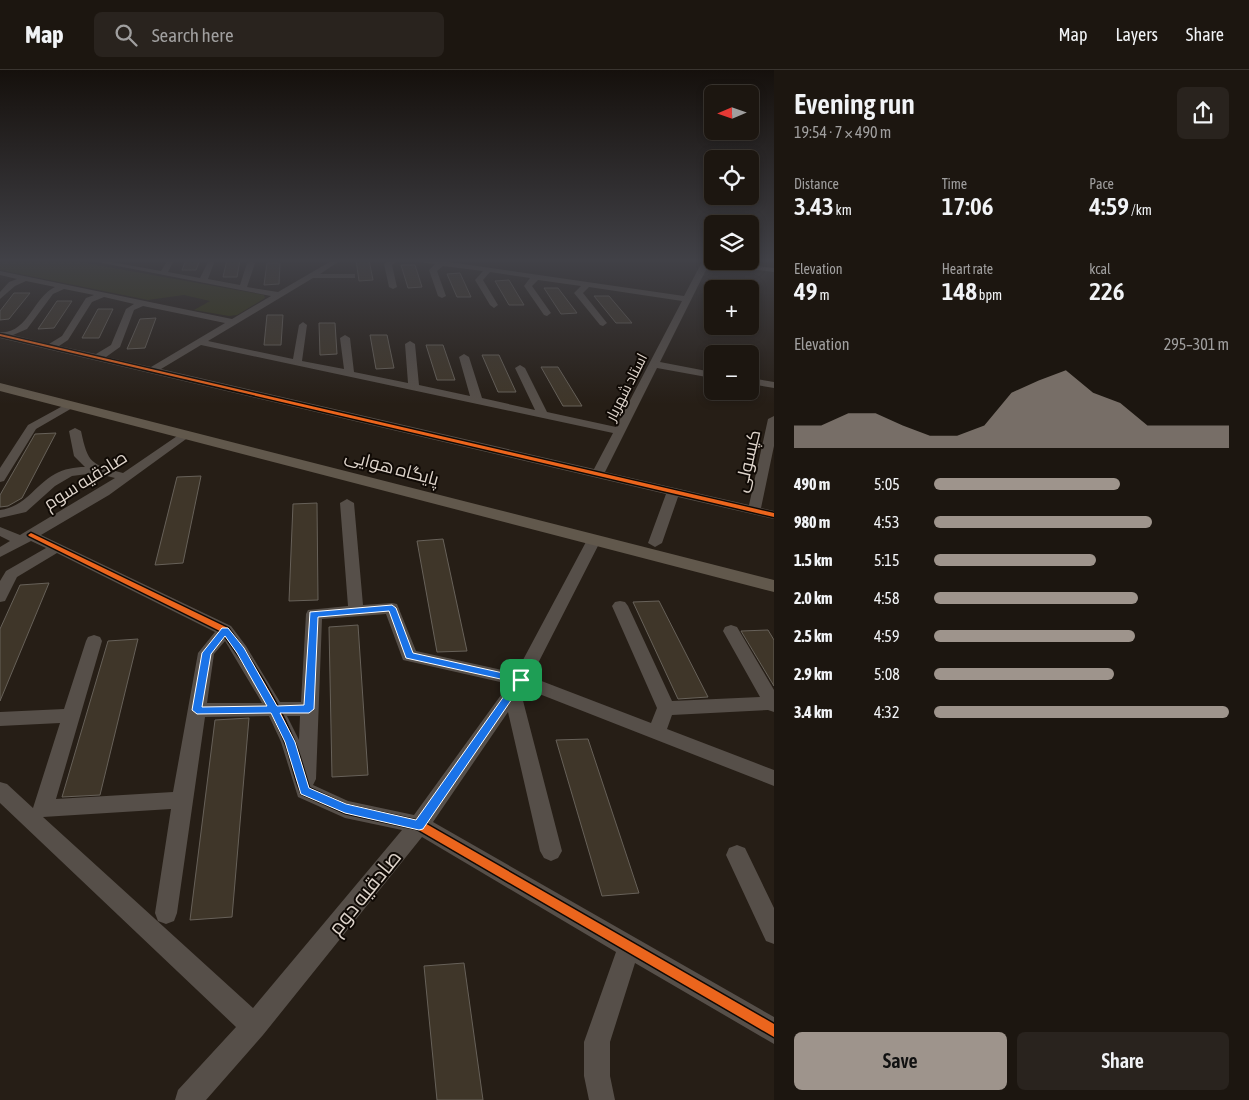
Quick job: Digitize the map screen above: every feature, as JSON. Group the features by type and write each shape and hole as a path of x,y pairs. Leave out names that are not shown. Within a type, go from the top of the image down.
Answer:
{"main road":[{"name":"پایگاه هوایی","path":"0,378 192,431 597,535 774,586"},
{"name":"پایگاه هوایی","path":"0,387 70,405 192,431"},
{"name":"پایگاه هوایی","path":"597,535 654,543 774,573"}],"street":[{"path":"2,336 24,326 38,308"},
{"path":"50,347 65,338 84,308"},
{"path":"97,358 115,347 132,308"},
{"path":"166,308 233,322"},
{"path":"151,370 256,308"},
{"path":"544,308 547,313"},
{"path":"591,308 603,324"},
{"name":"استاد شهریار","path":"598,474 682,308"},
{"path":"166,318 181,317 190,313"},
{"path":"297,362 303,326"},
{"path":"2,336 774,515"},
{"path":"345,338 349,374"},
{"path":"200,342 620,431"},
{"path":"410,344 414,387"},
{"path":"464,357 477,401"},
{"path":"654,364 704,373"},
{"path":"520,368 543,415"},
{"path":"759,382 774,385"},
{"path":"0,478 32,427 70,405"},
{"name":"کپسولی","path":"754,510 774,421"},
{"path":"75,431 80,456 95,470"},
{"name":"صادقیه سوم","path":"0,553 124,478 192,431"},
{"path":"0,514 12,514 29,505 50,484 67,473 95,470 124,478"},
{"path":"654,543 673,492"},
{"path":"347,503 356,611"},
{"path":"0,531 56,548 225,630 240,650 268,696 290,742 305,791 345,808 419,825 774,1031"},
{"name":"صادقیه دوم","path":"188,1100 254,1026 419,825 516,687 597,535"},
{"path":"0,597 11,574 56,548"},
{"path":"620,606 666,708 656,732"},
{"path":"305,791 314,614 392,608 409,656 516,687 656,732 774,778"},
{"path":"166,913 206,653 225,630"},
{"path":"666,708 773,704 731,631"},
{"path":"94,641 43,808 182,800"},
{"path":"516,687 551,852"},
{"path":"197,710 309,709"},
{"path":"0,719 70,716"},
{"path":"1,793 254,1026"},
{"path":"737,855 774,933"},
{"path":"602,1100 597,1076 597,1042 629,947"}],"shaded area":[{"path":"197,308 248,308 237,315 229,316 194,310"}],"building":[{"path":"2,308 18,308 9,319 0,320 0,311"},
{"path":"52,308 67,308 54,328 38,329"},
{"path":"557,308 573,308 577,313 561,314"},
{"path":"604,308 619,308 632,323 616,323"},
{"path":"98,309 113,309 99,338 82,338"},
{"path":"267,315 283,315 281,345 264,345"},
{"path":"156,318 145,348 127,349 140,319"},
{"path":"319,323 335,323 337,354 320,355"},
{"path":"370,335 387,335 394,368 376,369"},
{"path":"426,345 443,345 455,380 437,380"},
{"path":"482,355 499,355 516,392 498,392"},
{"path":"541,367 558,367 582,406 563,406"},
{"path":"56,433 22,498 8,506 0,507 0,495 35,434"},
{"path":"201,476 183,563 155,565 177,477"},
{"path":"317,503 318,600 289,601 293,504"},
{"path":"443,539 467,651 437,652 417,541"},
{"path":"49,583 0,701 0,629 20,585"},
{"path":"659,601 708,697 678,699 633,602"},
{"path":"358,625 368,775 332,777 329,627"},
{"path":"768,630 774,640 774,686 741,631"},
{"path":"138,639 100,795 62,797 108,641"},
{"path":"249,718 232,917 190,920 215,720"},
{"path":"588,739 639,893 602,896 556,740"},
{"path":"464,963 483,1100 437,1100 424,966"}],"cycle path":[{"path":"0,335 774,515"},
{"path":"31,535 225,630 240,650 268,696 290,742 305,791 345,809 419,825 774,1031"}],"route":[{"path":"521,680 409,656 392,608 314,614 309,709 274,709 197,710 206,653 225,630 240,650 268,696 274,709 290,742 305,791 345,808 419,825 521,680"}]}
